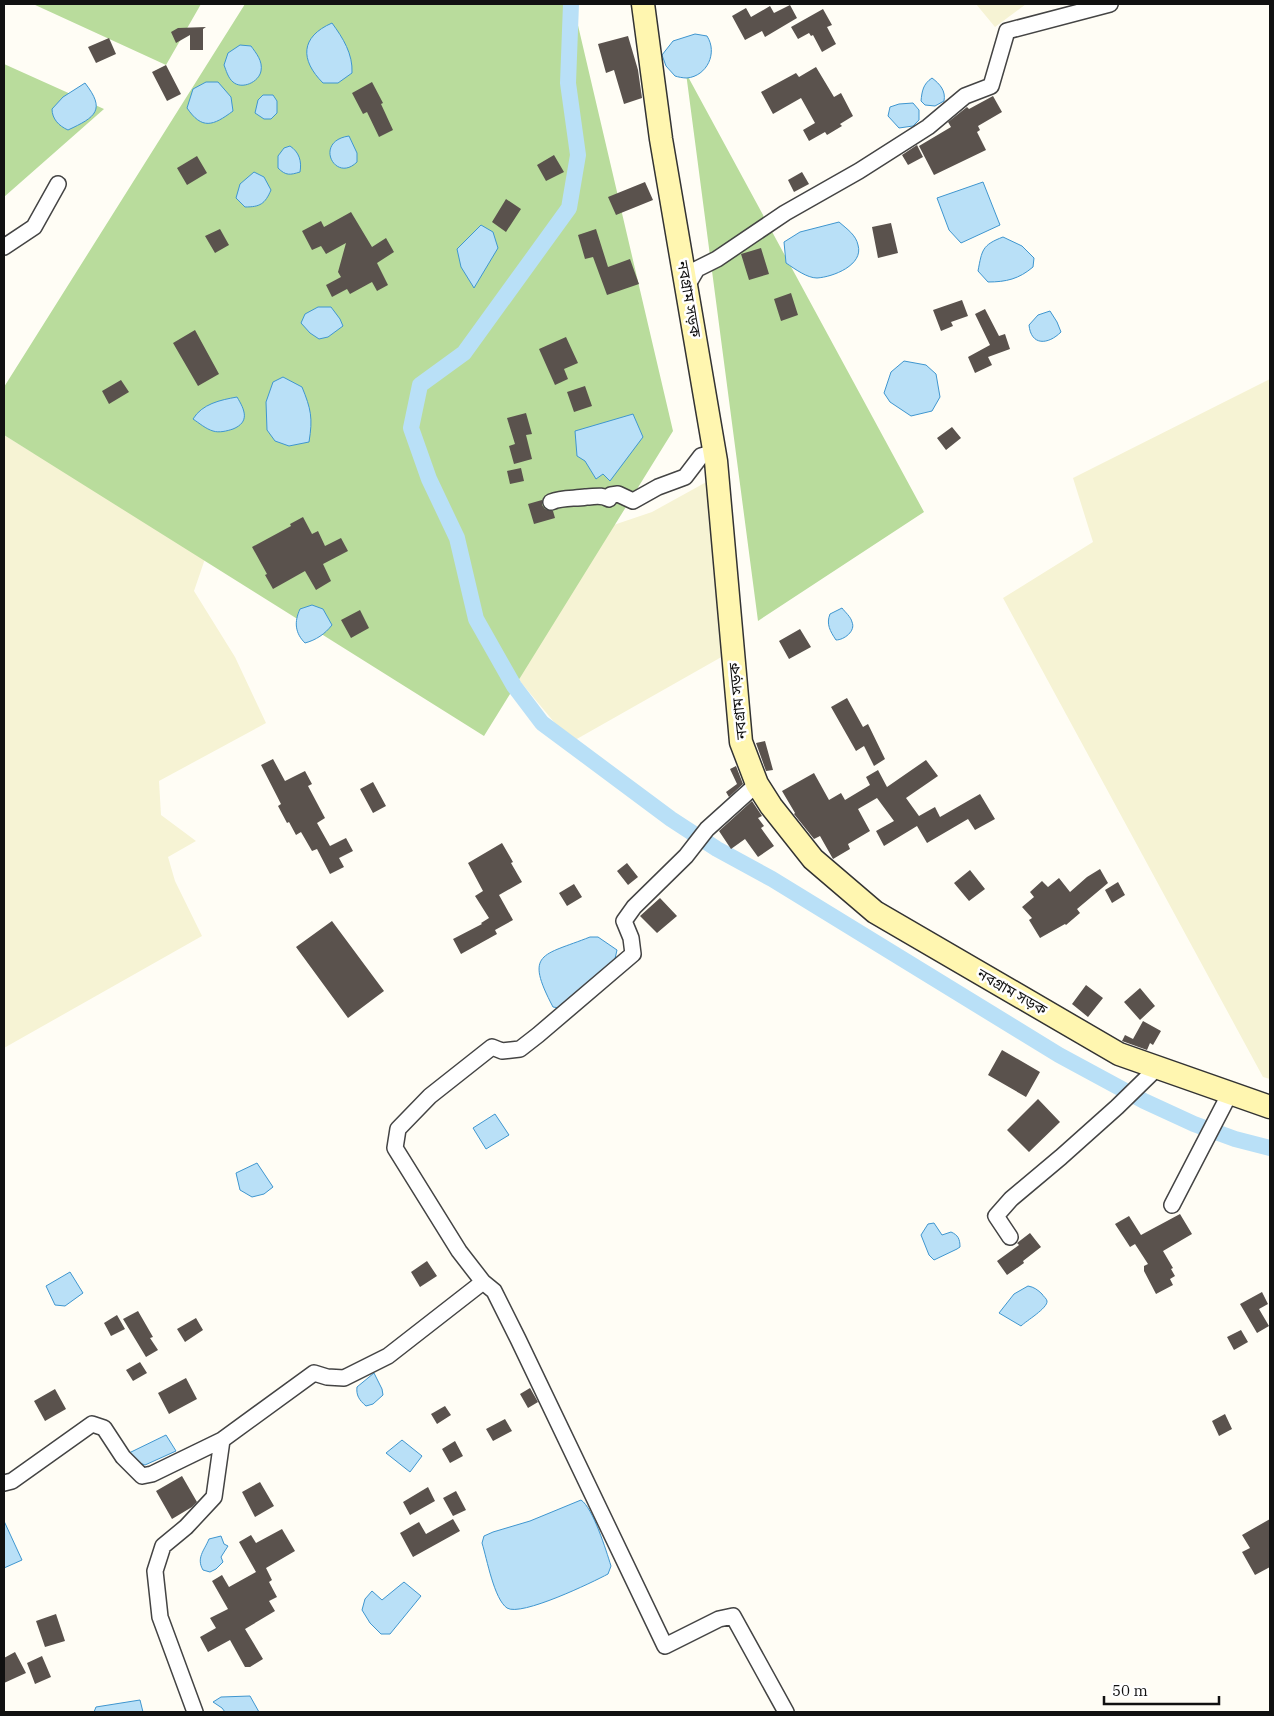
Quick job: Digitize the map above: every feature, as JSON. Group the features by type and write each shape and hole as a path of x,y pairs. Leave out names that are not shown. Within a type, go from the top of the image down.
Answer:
{"main road":[{"name":"নবগ্রাম সড়ক","path":"644,4 662,139 715,452 741,742 757,784 771,806 813,859 875,912 1119,1054 1270,1107"}],"street":[{"path":"687,286 697,269 717,259 785,214 928,127 965,96 991,86 1007,30 1110,4"},
{"path":"4,247 34,228 58,184"},
{"path":"551,502 570,497 604,496 609,499 611,495 618,494 633,501 658,487 685,477 700,456 715,452"},
{"path":"757,784 707,829 686,856 634,907 624,921 631,938 633,954 520,1049 502,1050 492,1047 480,1055 430,1096 398,1130 395,1148 459,1251 483,1282 494,1291 665,1646 719,1619 733,1616 786,1712"},
{"path":"1010,1236 996,1216 1011,1199 1061,1158 1157,1068"},
{"path":"1172,1205 1230,1093"},
{"path":"4,1482 12,1481 92,1424 104,1428 123,1457 142,1476 152,1474 222,1440 314,1373 327,1377 344,1378 388,1356 483,1282"},
{"path":"195,1712 160,1617 155,1571 163,1546 186,1527 214,1498 222,1440"}],"shaded area":[{"path":"976,4 1026,4 995,27"},
{"path":"1270,379 1270,1079 1263,1077 1003,598 1093,542 1073,478"},
{"path":"4,435 33,453 233,477 194,591 235,657 266,723 159,781 161,815 196,841 168,857 175,881 202,936 4,1048"},
{"path":"710,480 725,655 575,740 559,728 519,680 575,538 652,512"}],"green space":[{"path":"33,4 201,4 166,65"},
{"path":"245,4 573,4 673,431 484,736 4,435 4,387"},
{"path":"4,64 104,109 4,197"},
{"path":"686,73 924,512 758,621"}],"water":[{"path":"332,23 346,46 351,59 352,73 338,83 323,83 310,66 307,50 309,42 314,35"},
{"path":"695,34 707,36 711,49 709,63 700,73 694,76 687,78 675,76 666,66 662,55 673,41"},
{"path":"240,45 251,46 259,57 261,64 260,75 250,84 245,85 233,82 228,76 224,65 228,53"},
{"path":"932,78 940,85 944,94 944,101 935,106 925,105 921,101 924,88"},
{"path":"206,82 218,82 231,97 233,111 214,122 203,123 192,115 187,108 193,89"},
{"path":"85,83 95,100 95,112 85,121 68,130 57,122 53,116 52,109 63,97"},
{"path":"263,95 273,95 277,101 277,113 271,119 264,119 255,113 258,100"},
{"path":"913,103 919,110 919,120 913,126 899,128 888,116 890,107"},
{"path":"349,136 357,153 357,162 349,167 341,168 335,165 331,159 330,152 332,145 338,139"},
{"path":"290,146 298,154 301,168 300,172 293,174 283,172 278,168 278,156 284,148"},
{"path":"254,172 264,177 271,190 267,199 261,204 245,207 236,198 240,184"},
{"path":"983,182 1000,225 961,243 949,230 937,198"},
{"path":"839,222 851,232 858,245 859,252 856,258 846,269 824,277 813,278 786,263 784,242 800,232"},
{"path":"481,225 493,232 498,248 474,288 461,267 457,249"},
{"path":"1003,237 1022,246 1034,258 1033,267 1012,279 988,282 978,271 982,253 987,246"},
{"path":"318,307 331,307 343,326 328,337 319,339 301,323 305,314"},
{"path":"1050,311 1061,332 1046,341 1037,340 1030,332 1029,325 1038,315"},
{"path":"904,361 926,365 936,374 940,397 932,411 911,416 890,402 884,393 891,372"},
{"path":"283,377 302,387 310,414 309,442 289,446 275,441 267,430 266,402 273,382"},
{"path":"237,397 244,411 244,419 242,423 233,429 220,432 213,431 193,419 206,406"},
{"path":"633,414 643,437 610,481 603,474 596,479 585,461 577,456 575,431"},
{"path":"312,605 323,609 332,625 320,636 305,643 297,631 297,618 300,609"},
{"path":"842,608 849,616 853,625 851,632 846,637 836,640 828,621 830,614"},
{"path":"590,937 598,937 617,950 614,963 559,1008 553,1007 540,976 539,966 543,958 560,948"},
{"path":"495,1114 509,1135 486,1149 473,1128"},
{"path":"257,1163 273,1187 264,1194 252,1197 240,1190 236,1173"},
{"path":"934,1223 942,1235 951,1232 955,1234 959,1240 960,1247 934,1260 929,1255 921,1235 928,1224"},
{"path":"70,1272 83,1293 65,1306 55,1305 46,1286"},
{"path":"1028,1286 1039,1291 1047,1301 1041,1311 1021,1326 999,1313 1014,1294"},
{"path":"374,1373 383,1395 373,1404 366,1406 358,1397 357,1387"},
{"path":"166,1435 176,1451 145,1465 135,1461 129,1453"},
{"path":"402,1440 422,1456 410,1472 386,1453"},
{"path":"581,1500 590,1511 602,1540 611,1566 608,1574 573,1591 527,1608 507,1608 498,1596 492,1578 482,1543 484,1536 530,1521"},
{"path":"4,1521 22,1560 4,1568"},
{"path":"221,1536 224,1544 228,1546 221,1557 223,1562 210,1572 203,1570 200,1562 209,1539"},
{"path":"404,1582 421,1596 390,1634 381,1634 370,1623 362,1610 365,1599 372,1591 382,1600"},
{"path":"250,1696 259,1712 225,1712 213,1702 221,1697"},
{"path":"140,1700 143,1712 94,1712 96,1707"}],"building":[{"path":"790,5 797,18 765,37 762,31 745,40 732,16 746,8 751,17 770,6 774,13"},
{"path":"823,9 832,25 827,27 836,44 822,52 813,35 811,36 809,33 798,39 791,27"},
{"path":"206,27 203,29 203,50 190,50 190,35 176,43 171,32 178,28"},
{"path":"628,36 638,70 642,98 624,104 614,70 606,73 598,44"},
{"path":"109,38 116,54 96,63 88,47"},
{"path":"166,65 181,94 167,101 152,72"},
{"path":"816,67 834,97 841,93 853,116 840,124 842,126 827,135 825,132 809,141 803,130 815,123 801,98 773,114 761,92 796,73 799,77"},
{"path":"372,82 383,103 381,104 393,130 379,137 367,112 363,114 352,93"},
{"path":"993,96 1002,112 978,126 980,130 977,132 986,150 934,175 919,146 951,127 948,122 967,107 969,109"},
{"path":"917,145 923,157 908,165 902,155"},
{"path":"554,155 564,172 546,181 537,165"},
{"path":"197,156 207,173 187,185 177,168"},
{"path":"802,172 809,184 794,192 788,180"},
{"path":"645,182 653,200 616,215 608,197"},
{"path":"506,199 521,209 506,232 492,222"},
{"path":"351,212 372,247 386,238 394,252 377,263 388,285 377,291 372,282 350,294 347,289 332,297 326,285 341,277 338,272 346,243 326,254 321,246 312,250 302,231 321,221 324,227"},
{"path":"891,223 898,253 878,258 872,227"},
{"path":"220,229 229,245 215,253 205,236"},
{"path":"596,229 608,267 630,259 639,284 607,295 593,257 585,259 578,235"},
{"path":"761,248 769,274 749,280 741,254"},
{"path":"791,293 798,315 781,321 774,299"},
{"path":"962,300 968,316 951,322 953,326 941,331 933,310"},
{"path":"985,309 999,336 1005,334 1010,349 988,357 992,365 975,373 968,357 990,345 975,314"},
{"path":"195,330 219,374 198,386 173,343"},
{"path":"566,337 578,363 564,369 568,379 555,385 539,349"},
{"path":"121,380 129,392 109,404 102,391"},
{"path":"585,386 592,406 574,412 567,392"},
{"path":"526,413 532,434 526,435 532,459 514,464 509,446 515,444 507,418"},
{"path":"952,427 961,438 946,450 937,438"},
{"path":"521,468 524,481 510,484 507,471"},
{"path":"542,500 542,505 545,509 553,511 555,518 534,524 528,504"},
{"path":"303,517 312,534 318,531 325,546 341,538 348,551 323,564 331,581 316,590 305,571 273,589 252,547 291,526 290,524"},
{"path":"360,610 369,628 351,638 341,620"},
{"path":"800,629 811,647 789,659 779,641"},
{"path":"847,698 863,727 868,724 885,759 874,766 864,746 856,751 831,707"},
{"path":"765,741 773,770 766,771 756,743"},
{"path":"273,759 285,781 305,771 312,784 308,786 325,818 317,823 330,846 346,838 353,851 339,858 344,867 330,874 317,849 312,851 301,832 296,835 289,822 287,823 278,806 281,804 261,765"},
{"path":"926,760 938,776 906,798 919,816 935,807 940,817 980,794 995,819 975,830 968,819 927,843 917,826 884,846 876,831 894,821 877,798 858,809 870,831 848,844 850,849 833,859 820,836 814,839 794,814 782,791 814,773 829,800 841,793 845,800 870,785 866,777 878,770 887,787"},
{"path":"736,766 743,784 729,797 726,792 737,784 730,769"},
{"path":"373,782 386,806 373,813 360,789"},
{"path":"752,801 762,816 758,818 764,826 761,828 774,846 758,857 745,839 731,849 719,831"},
{"path":"502,843 522,882 499,895 513,920 495,930 497,934 461,954 453,939 482,924 489,918 475,896 483,891 468,863"},
{"path":"627,863 638,877 628,885 617,871"},
{"path":"1100,869 1108,883 1077,909 1080,913 1066,925 1040,938 1029,920 1032,918 1022,907 1034,897 1030,892 1042,881 1048,887 1059,878 1070,892 1087,877"},
{"path":"970,870 985,889 969,901 954,883"},
{"path":"1118,882 1125,895 1112,903 1105,890"},
{"path":"574,884 582,897 567,906 559,893"},
{"path":"660,898 677,916 657,933 640,916"},
{"path":"332,921 384,991 348,1018 296,947"},
{"path":"1086,985 1103,998 1088,1017 1072,1004"},
{"path":"1140,988 1155,1006 1140,1020 1124,1002"},
{"path":"1143,1021 1161,1031 1153,1045 1150,1043 1147,1050 1122,1041 1125,1035 1133,1039"},
{"path":"1002,1050 1040,1072 1026,1097 988,1075"},
{"path":"1038,1099 1060,1122 1029,1152 1007,1130"},
{"path":"1180,1214 1192,1234 1163,1251 1173,1268 1171,1269 1175,1276 1170,1279 1173,1285 1156,1294 1144,1271 1144,1266 1148,1264 1135,1244 1130,1247 1115,1224 1129,1216 1141,1235"},
{"path":"1030,1233 1041,1247 1023,1261 1024,1263 1007,1275 997,1261 1019,1245 1017,1243"},
{"path":"427,1261 437,1276 420,1287 411,1272"},
{"path":"1262,1292 1268,1304 1259,1309 1269,1326 1257,1333 1240,1304"},
{"path":"138,1311 153,1337 150,1338 158,1350 146,1357 123,1319"},
{"path":"117,1315 125,1329 111,1336 104,1323"},
{"path":"196,1318 203,1330 185,1342 177,1329"},
{"path":"1241,1330 1248,1342 1234,1350 1227,1337"},
{"path":"140,1362 147,1373 133,1381 126,1370"},
{"path":"186,1378 197,1399 169,1414 158,1393"},
{"path":"530,1388 538,1402 528,1408 520,1394"},
{"path":"55,1389 66,1409 45,1421 34,1401"},
{"path":"445,1406 451,1415 437,1424 431,1414"},
{"path":"1225,1414 1232,1429 1219,1436 1212,1421"},
{"path":"505,1419 512,1431 493,1441 486,1429"},
{"path":"455,1441 463,1456 450,1463 442,1449"},
{"path":"182,1476 197,1502 172,1519 156,1491"},
{"path":"260,1482 274,1506 255,1517 242,1492"},
{"path":"428,1487 435,1501 410,1515 403,1502"},
{"path":"456,1491 466,1510 453,1516 443,1498"},
{"path":"453,1519 460,1531 413,1557 400,1533 419,1522 426,1534"},
{"path":"1270,1519 1270,1567 1255,1575 1242,1552 1250,1548 1242,1535"},
{"path":"282,1529 295,1551 266,1568 272,1580 269,1582 277,1597 269,1601 275,1611 245,1629 263,1659 250,1667 245,1667 230,1640 208,1652 200,1637 216,1628 210,1618 228,1609 212,1581 222,1575 229,1587 256,1572 239,1542 251,1535 256,1543"},
{"path":"56,1614 65,1641 45,1647 36,1621"},
{"path":"15,1652 26,1673 4,1683 4,1658"},
{"path":"42,1656 51,1677 35,1684 27,1663"}],"waterway":[{"path":"571,4 568,83 578,155 569,208 464,353 420,385 411,428 429,479 457,538 476,619 514,686 542,723 671,819 717,849 772,879 1059,1055 1144,1101 1194,1124 1235,1139 1270,1148"}]}
